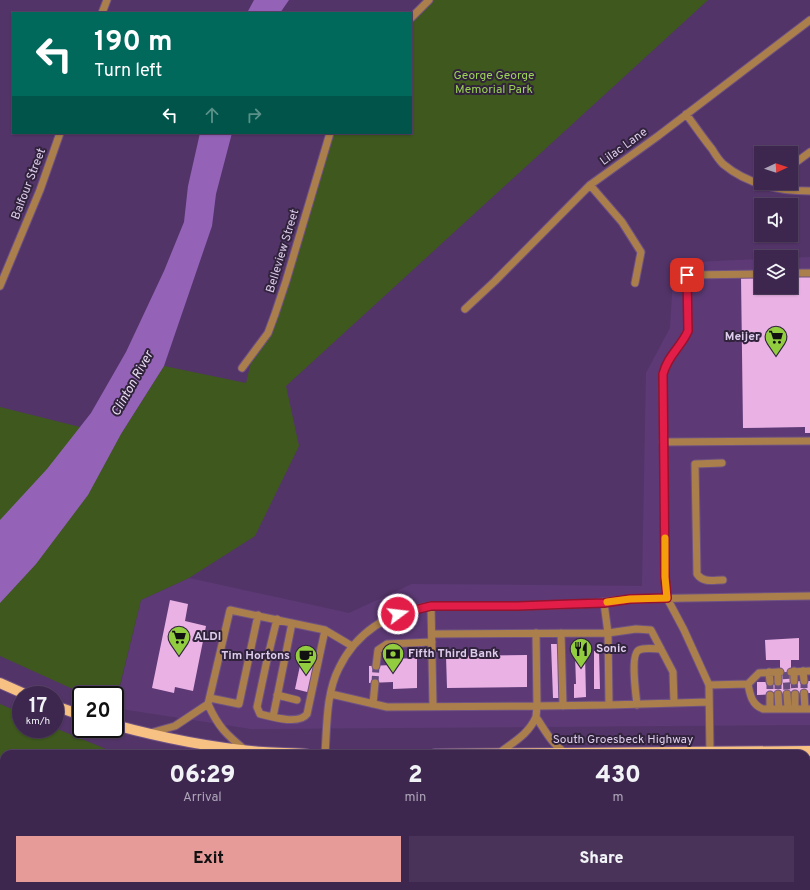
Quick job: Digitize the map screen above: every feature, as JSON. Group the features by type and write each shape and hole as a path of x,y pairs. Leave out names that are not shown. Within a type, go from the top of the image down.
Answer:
{"main road":[{"path":"0,683 12,688"},
{"path":"124,726 149,733 221,747 246,750"}],"street":[{"path":"102,12 107,0"},
{"path":"412,17 430,0"},
{"name":"Lilac Lane","path":"465,309 496,281 590,185 809,21"},
{"path":"686,114 722,163 740,176 754,182"},
{"name":"Balfour Street","path":"0,285 40,190 60,134"},
{"name":"Belleview Street","path":"242,368 268,333 286,280 330,134"},
{"path":"798,161 810,152"},
{"path":"590,185 622,222 641,252 635,283"},
{"path":"788,190 810,191"},
{"path":"798,274 810,273"},
{"path":"710,750 709,684 684,630 667,598 665,577 663,374 665,365 685,338 688,331 687,275 754,274"},
{"path":"663,442 810,441"},
{"path":"722,463 695,464 697,574 704,580 723,580"},
{"path":"325,750 331,694 338,668 352,646 361,636 389,617 406,611 431,606 518,606 604,603 630,599 810,596"},
{"path":"604,603 608,633 609,706"},
{"path":"431,606 433,706"},
{"path":"246,750 229,736 214,719 209,701 230,610 325,630 352,646"},
{"path":"149,733 175,726 209,701 239,704 258,615"},
{"path":"277,619 257,707 260,714 273,717 299,719 305,718 308,714 325,630"},
{"path":"273,717 292,623"},
{"path":"432,634 608,633 636,629 651,630 673,672 674,703"},
{"path":"504,750 525,735 536,717 536,633"},
{"path":"561,633 563,706"},
{"path":"376,666 378,650 386,644 432,642"},
{"path":"637,704 634,660 637,652 641,649 661,648"},
{"path":"794,681 793,672 807,671 804,681"},
{"path":"709,684 748,684 759,673 770,672 779,672 778,682"},
{"path":"770,672 770,682"},
{"path":"373,704 375,683"},
{"path":"748,684 751,698 755,705 763,710 808,709 804,693"},
{"path":"331,694 387,707 609,706 710,702"},
{"path":"778,694 779,709"},
{"path":"791,694 792,709"},
{"path":"770,695 770,709"},
{"path":"277,696 297,700"},
{"path":"536,717 554,744 560,750"}],"shaded area":[{"path":"810,257 810,725 251,729 124,709 124,686 120,686 141,600 189,578 349,613 412,584 642,586 646,373 670,328 674,263 754,259 754,294 798,294 798,258"}],"green space":[{"name":"George George Memorial Park","path":"429,0 708,0 286,386 299,446 255,536 189,578 141,600 120,686 72,686 72,689 0,656 0,407 80,427 121,434 164,366 246,383 253,354 268,333 330,134 412,134 412,17"},
{"path":"0,704 12,709 12,738 64,738 64,732 72,735 72,738 79,738 108,750 0,750"}],"water":[{"path":"254,0 289,0 281,12 248,12"},
{"name":"Clinton River","path":"200,134 232,134 216,194 212,226 164,366 121,434 88,495 36,564 0,603 0,520 47,469 91,413 126,352 164,271 184,222 188,186"}],"building":[{"name":"Meijer","path":"810,276 810,433 805,433 805,427 743,428 741,277 754,277 754,294 798,294 798,277"},
{"name":"ALDI","path":"170,600 188,604 185,621 206,626 193,691 175,687 174,693 152,688"},
{"path":"799,638 799,660 791,660 791,681 810,681 810,693 757,695 757,682 778,682 780,672 780,660 766,660 765,640"},
{"path":"551,644 558,644 559,698 553,698"},
{"path":"594,651 599,651 600,689 594,689"},
{"name":"Tim Hortons","path":"312,652 319,654 311,693 295,689 301,661 310,663"},
{"name":"Sonic","path":"575,654 585,654 586,697 574,698 574,684 576,684"},
{"path":"527,655 527,687 447,688 446,656"},
{"name":"Fifth Third Bank","path":"417,658 417,688 393,689 393,682 369,683 369,666 392,665 392,659"}],"tunnel":[{"path":"375,683 376,666"},
{"path":"786,672 787,694"},
{"path":"794,681 795,694"},
{"path":"804,681 804,693"},
{"path":"770,682 770,695"},
{"path":"778,682 778,694"}],"slow traffic":[{"path":"607,602 630,599 667,598 665,577 665,538"}],"place":[{"name":"Meijer","path":"776,356"},
{"name":"ALDI","path":"179,656"},
{"name":"Sonic","path":"581,668"},
{"name":"Fifth Third Bank","path":"393,674"},
{"name":"Tim Hortons","path":"306,676"}],"route":[{"path":"398,614 431,606 518,606 604,603 630,599 667,598 665,577 663,374 665,365 685,338 688,331 687,275"}]}
